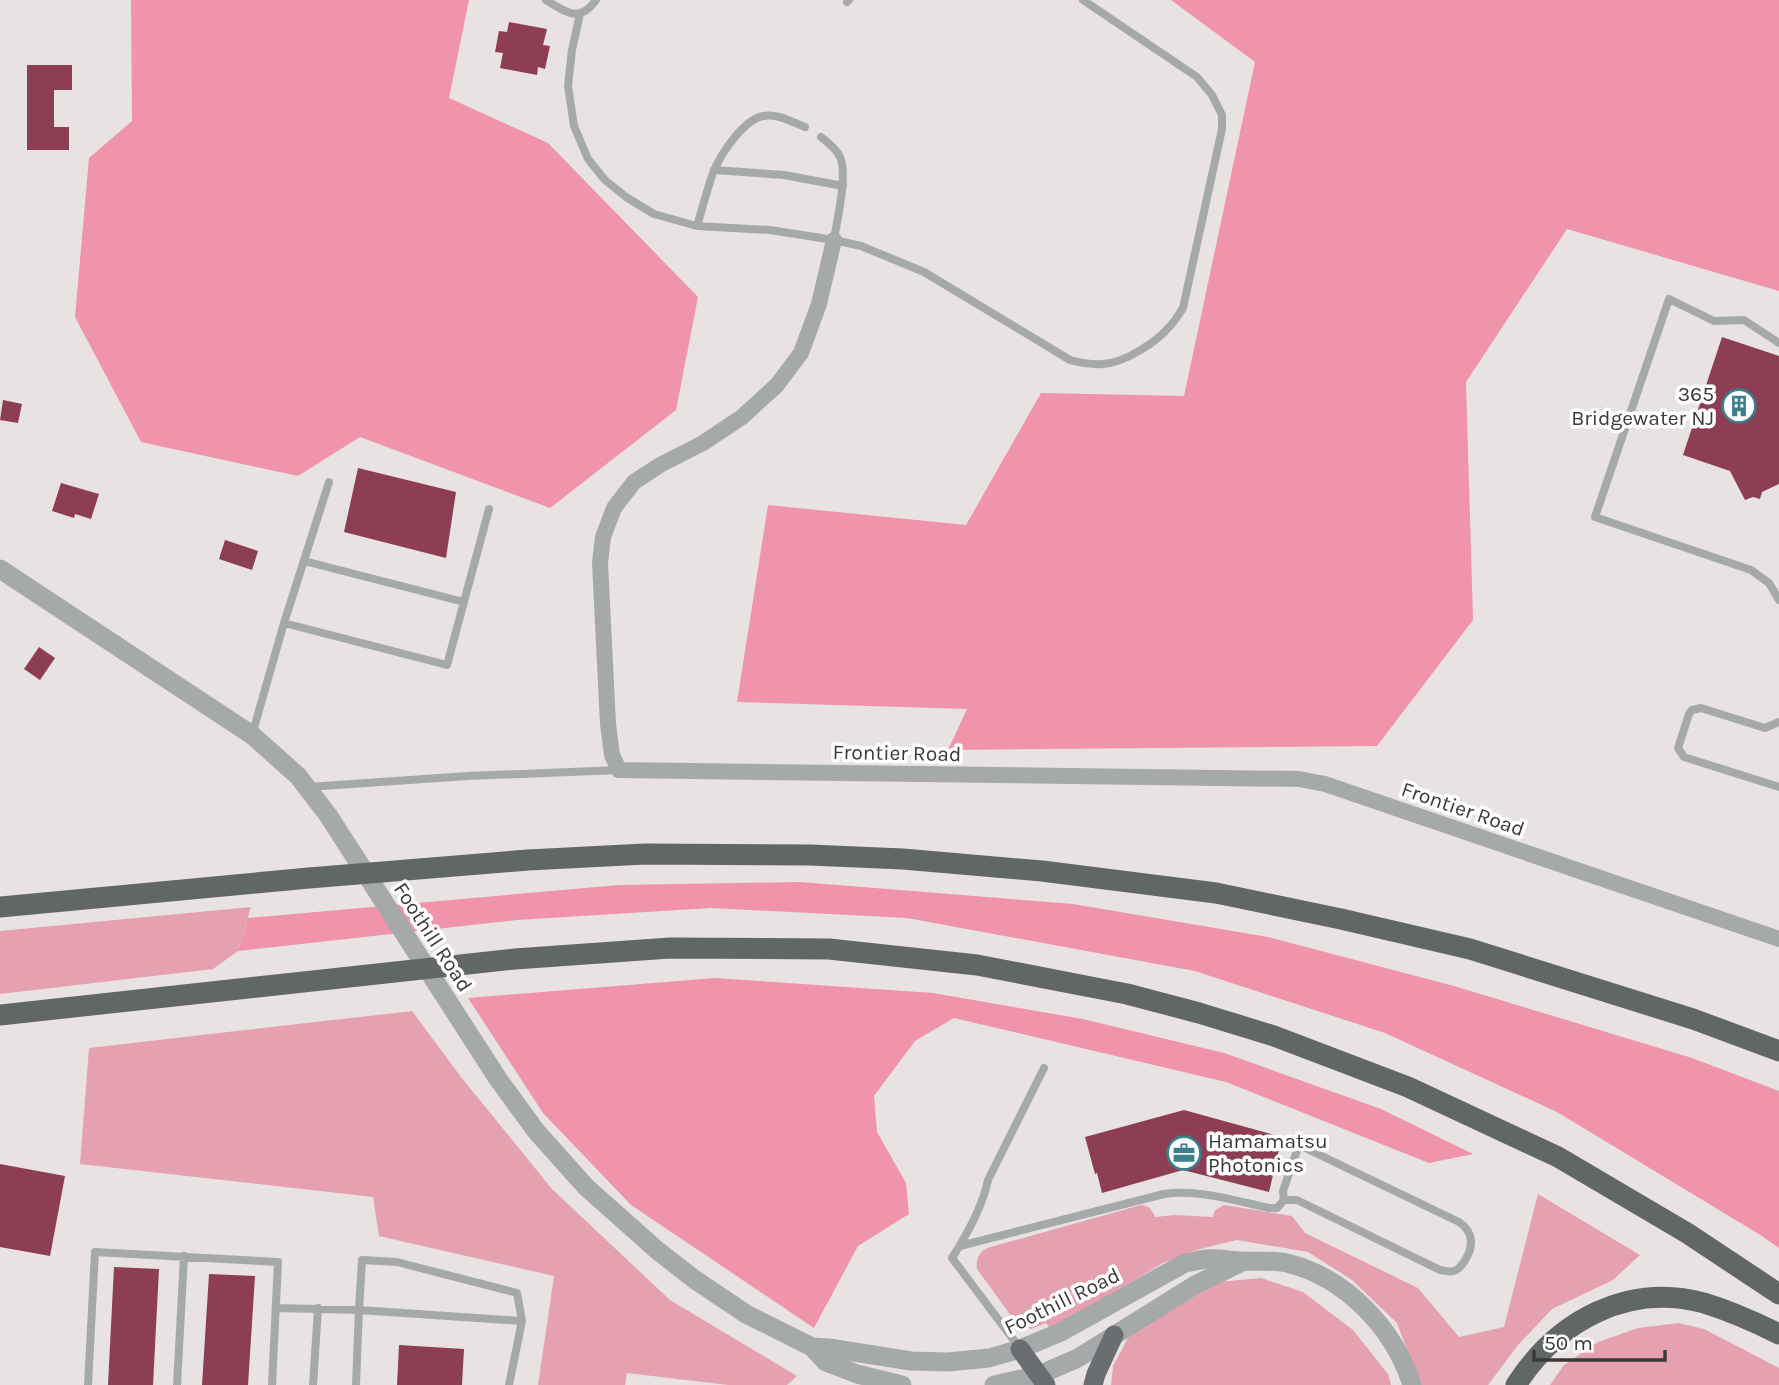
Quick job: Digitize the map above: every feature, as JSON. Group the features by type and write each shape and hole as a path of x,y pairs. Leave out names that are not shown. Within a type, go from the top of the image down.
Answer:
{"highway":[{"path":"0,907 323,876 541,859 645,854 810,855 903,859 1042,871 1216,893 1354,922 1469,948 1693,1019 1779,1051"},
{"path":"0,1015 514,959 670,948 830,950 977,965 1127,993 1199,1013 1274,1036 1408,1087 1558,1157 1686,1233 1779,1294"},
{"path":"1516,1385 1548,1345 1579,1321 1617,1303 1661,1298 1704,1303 1779,1334"},
{"path":"1093,1385 1114,1335"},
{"path":"1020,1349 1043,1380"}],"street":[{"path":"619,770 612,755 608,724 600,563 603,537 614,508 634,482 742,418 777,386 801,353 819,304 834,240"},
{"name":"Foothill Road","path":"0,569 252,735 308,787 498,1079 536,1131 586,1187 622,1221 694,1279 746,1314 812,1347 826,1362 857,1374 902,1385"},
{"name":"Frontier Road","path":"619,770 1298,779 1325,784 1779,939"},
{"name":"Foothill Road","path":"812,1347 911,1361 948,1362 989,1357 1020,1349 1060,1332 1185,1263 1206,1259 1284,1263 1310,1270 1361,1303 1381,1326 1398,1353 1412,1385"},
{"name":"Foothill Road","path":"994,1385 1043,1380 1195,1285 1242,1261"}],"lane":[{"path":"546,0 568,14 580,14 591,8 596,0"},
{"path":"580,14 568,86 574,126 587,159 604,180 626,197 654,214 697,226 770,230 861,246 924,272 1070,360 1105,364 1125,359 1144,348 1170,328 1182,308 1222,129 1222,115 1212,95 1197,77 1083,0"},
{"path":"697,226 714,170 731,142 747,124 762,116 781,117 805,127"},
{"path":"821,137 842,159 843,186 834,240"},
{"path":"714,170 784,175 843,186"},
{"path":"1779,343 1744,320 1714,321 1669,299 1595,517 1751,570 1769,583 1779,600"},
{"path":"252,735 284,623 330,482"},
{"path":"284,623 447,665 489,509"},
{"path":"304,561 464,602"},
{"path":"1779,722 1765,728 1696,708 1689,714 1678,748 1684,757 1779,787"},
{"path":"308,787 468,776 619,770"},
{"path":"1020,1349 952,1258 1044,1068"},
{"path":"960,1246 1164,1194 1198,1193 1277,1208 1284,1200 1283,1191 1299,1145 1459,1222 1469,1231 1471,1248 1462,1265 1456,1270 1440,1270 1297,1200 1284,1200"},
{"path":"88,1385 95,1252 278,1262 272,1385"},
{"path":"177,1385 184,1256"},
{"path":"356,1385 362,1260 397,1262 517,1293 522,1321 509,1385"},
{"path":"276,1308 359,1310 522,1321"},
{"path":"313,1385 318,1308"}],"shaded area":[{"path":"131,0 469,0 449,98 548,143 698,297 676,410 550,508 360,437 298,476 141,442 75,317 89,158 132,121"},
{"path":"1171,0 1779,0 1779,291 1567,229 1466,382 1473,620 1377,746 948,750 967,709 737,702 768,505 966,525 1041,393 1184,396 1255,62"},
{"path":"800,882 1073,904 1268,937 1454,986 1692,1058 1779,1091 1779,1248 1557,1112 1385,1033 1195,971 907,918 711,908 517,920 238,951 248,918 619,885"},
{"path":"251,907 238,951 213,969 0,994 0,931"},
{"path":"715,978 933,993 1083,1019 1224,1053 1381,1109 1473,1154 1429,1163 1226,1082 954,1018 915,1041 874,1096 877,1132 906,1183 909,1214 858,1246 814,1328 631,1205 543,1113 468,998"},
{"path":"412,1011 461,1077 552,1189 670,1300 797,1376 787,1385 728,1385 627,1373 625,1385 538,1385 554,1276 379,1236 373,1197 80,1164 89,1048"},
{"path":"1538,1194 1640,1255 1613,1280 1552,1309 1518,1345 1488,1385 1420,1385 1397,1323 1352,1280 1308,1252 1237,1240 1200,1249 1163,1263 1050,1328 1046,1323 1031,1329 1026,1327 1022,1331 977,1269 978,1257 987,1248 1141,1205 1147,1206 1155,1217 1213,1217 1215,1210 1224,1205 1292,1216 1305,1233 1418,1288 1459,1337 1504,1327"},
{"path":"1261,1278 1303,1292 1353,1330 1388,1374 1391,1385 1111,1385 1113,1366 1129,1336 1218,1282"},
{"path":"1678,1323 1704,1329 1779,1368 1779,1385 1550,1385 1564,1365 1598,1342 1638,1328"}],"building":[{"path":"509,22 547,29 543,45 550,46 545,69 538,67 537,75 500,68 503,53 495,52 499,31 507,32"},
{"path":"27,65 72,65 72,90 54,90 54,127 69,127 69,150 27,150"},
{"name":"365 Bridgewater NJ","path":"1722,337 1779,356 1779,484 1762,492 1760,499 1753,497 1745,500 1730,471 1683,455"},
{"path":"3,400 22,404 18,423 0,420"},
{"path":"358,468 456,492 446,558 344,532"},
{"path":"61,483 99,494 91,519 75,514 74,518 52,511"},
{"path":"225,540 258,551 252,570 219,559"},
{"path":"39,647 55,658 40,680 24,669"},
{"name":"Hamamatsu Photonics","path":"1184,1110 1282,1137 1269,1192 1183,1170 1102,1193 1085,1137"},
{"path":"0,1164 65,1176 50,1256 0,1247"},
{"path":"114,1267 159,1269 153,1385 108,1385"},
{"path":"209,1274 255,1276 248,1385 202,1385"},
{"path":"399,1345 464,1349 462,1385 397,1385"}],"place":[{"name":"365 Bridgewater NJ","path":"1739,406"},
{"name":"Hamamatsu Photonics","path":"1184,1153"}]}
